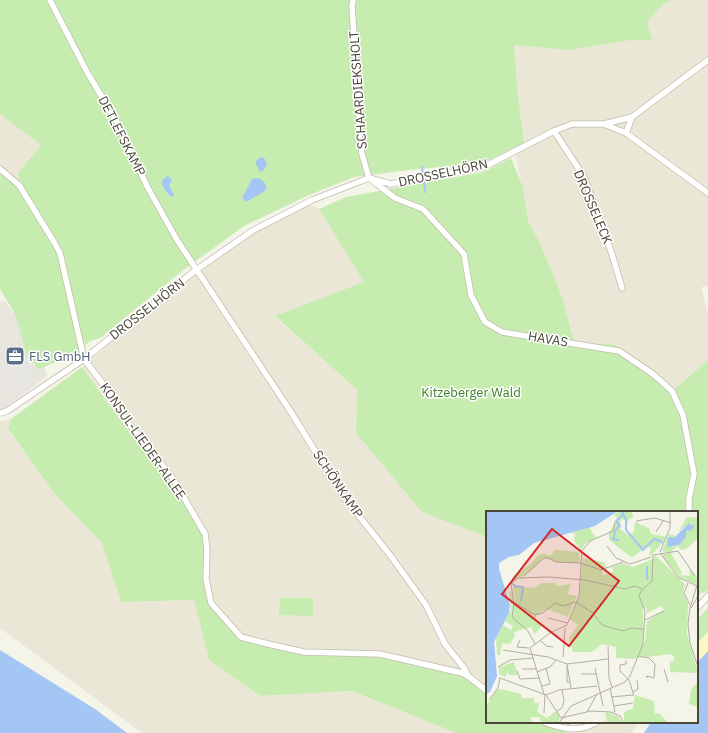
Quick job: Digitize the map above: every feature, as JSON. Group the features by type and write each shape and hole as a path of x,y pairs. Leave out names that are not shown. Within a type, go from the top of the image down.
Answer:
{"street":[{"name":"DETLEFSKAMP","path":"50,0 87,72 117,122 177,240 196,270"},
{"name":"SCHAARDIEKSHOLT","path":"353,0 352,6 359,108 359,136 362,154 369,178"},
{"path":"604,124 632,116 708,60"},
{"path":"626,133 632,116"},
{"name":"DROSSELHÖRN","path":"0,413 7,411 84,359 196,270 252,231 312,200 369,178 391,184 484,167 554,131 572,124 604,124 626,133 708,193"},
{"name":"DROSSELECK","path":"554,131 584,177 612,254 622,288"},
{"name":"KONSUL-LIEDER-ALLEE","path":"0,169 19,185 60,254 84,359 106,388 129,424 172,477 205,534 207,549 206,579 211,602 241,637 304,652 380,654 462,673 468,676"},
{"name":"HAVAS","path":"369,178 395,198 423,209 464,254 471,295 485,322 502,332 619,351 652,374 672,391 682,415 694,474 689,499 689,511"},
{"name":"SCHÖNKAMP","path":"196,270 289,409 342,496 390,555 426,605 445,644 464,668 468,676 486,690"},
{"path":"698,607 708,596"},
{"path":"546,723 556,727 570,729 585,727 595,723"}],"shaded area":[{"path":"672,0 708,0 708,287 701,287 708,314 708,360 674,391 575,344 561,294 540,243 528,221 515,151 524,143 514,45 569,50 632,40 652,40 647,22 663,4"},
{"path":"0,114 41,144 17,174 24,187 0,174"},
{"path":"307,203 319,209 365,282 275,317 357,390 356,433 422,511 486,537 486,693 379,657 304,655 240,638 210,603 170,479 126,428 82,367 196,270 252,231"},
{"name":"FLS GmbH","path":"5,301 16,317 26,353 33,359 37,370 44,367 47,376 19,398 0,410 0,302"},
{"path":"17,357 28,357 32,360 36,382 23,388 8,389 7,385 9,385 6,362 17,362"},
{"path":"11,419 8,430 54,493 102,543 121,602 194,600 209,660 260,696 352,691 456,733 142,733 0,628 0,421"},
{"path":"543,723 570,723 566,731 576,730 595,723 637,723 631,733 565,733 565,731"}],"green space":[{"path":"0,0 672,0 663,4 647,22 652,40 632,40 569,50 514,45 524,143 482,163 354,177 307,196 244,226 182,271 100,338 90,341 78,352 37,370 33,359 26,353 16,317 0,289 0,174 23,187 17,174 41,145 0,114"},
{"name":"Kitzeberger Wald","path":"511,158 523,187 528,221 540,243 561,294 575,344 613,344 658,373 674,390 708,360 708,591 698,595 698,511 486,511 486,537 422,512 356,433 357,390 275,316 364,282 319,209 346,197 483,172"},
{"path":"82,367 126,428 170,479 203,535 210,603 240,638 304,655 379,657 467,678 486,692 486,723 543,723 565,731 565,733 456,733 352,691 260,696 209,660 194,600 121,602 102,543 54,493 8,429 11,419"},
{"path":"280,598 313,598 313,616 279,615"},
{"path":"708,608 708,632 698,642 698,619"}],"sand":[{"path":"708,632 708,651 698,662 698,642"}],"water":[{"path":"261,157 264,158 267,163 264,170 260,172 256,161"},
{"path":"168,176 172,180 169,186 174,195 172,197 162,184 163,179"},
{"path":"256,178 263,181 267,189 246,202 242,198 252,179"},
{"path":"0,650 95,709 127,733 0,733"},
{"path":"708,651 708,733 644,733 650,723 698,723 698,662"}],"waterway":[{"path":"422,167 423,174"},
{"path":"424,182 425,192"}],"place":[{"name":"FLS GmbH","path":"15,356"}]}
